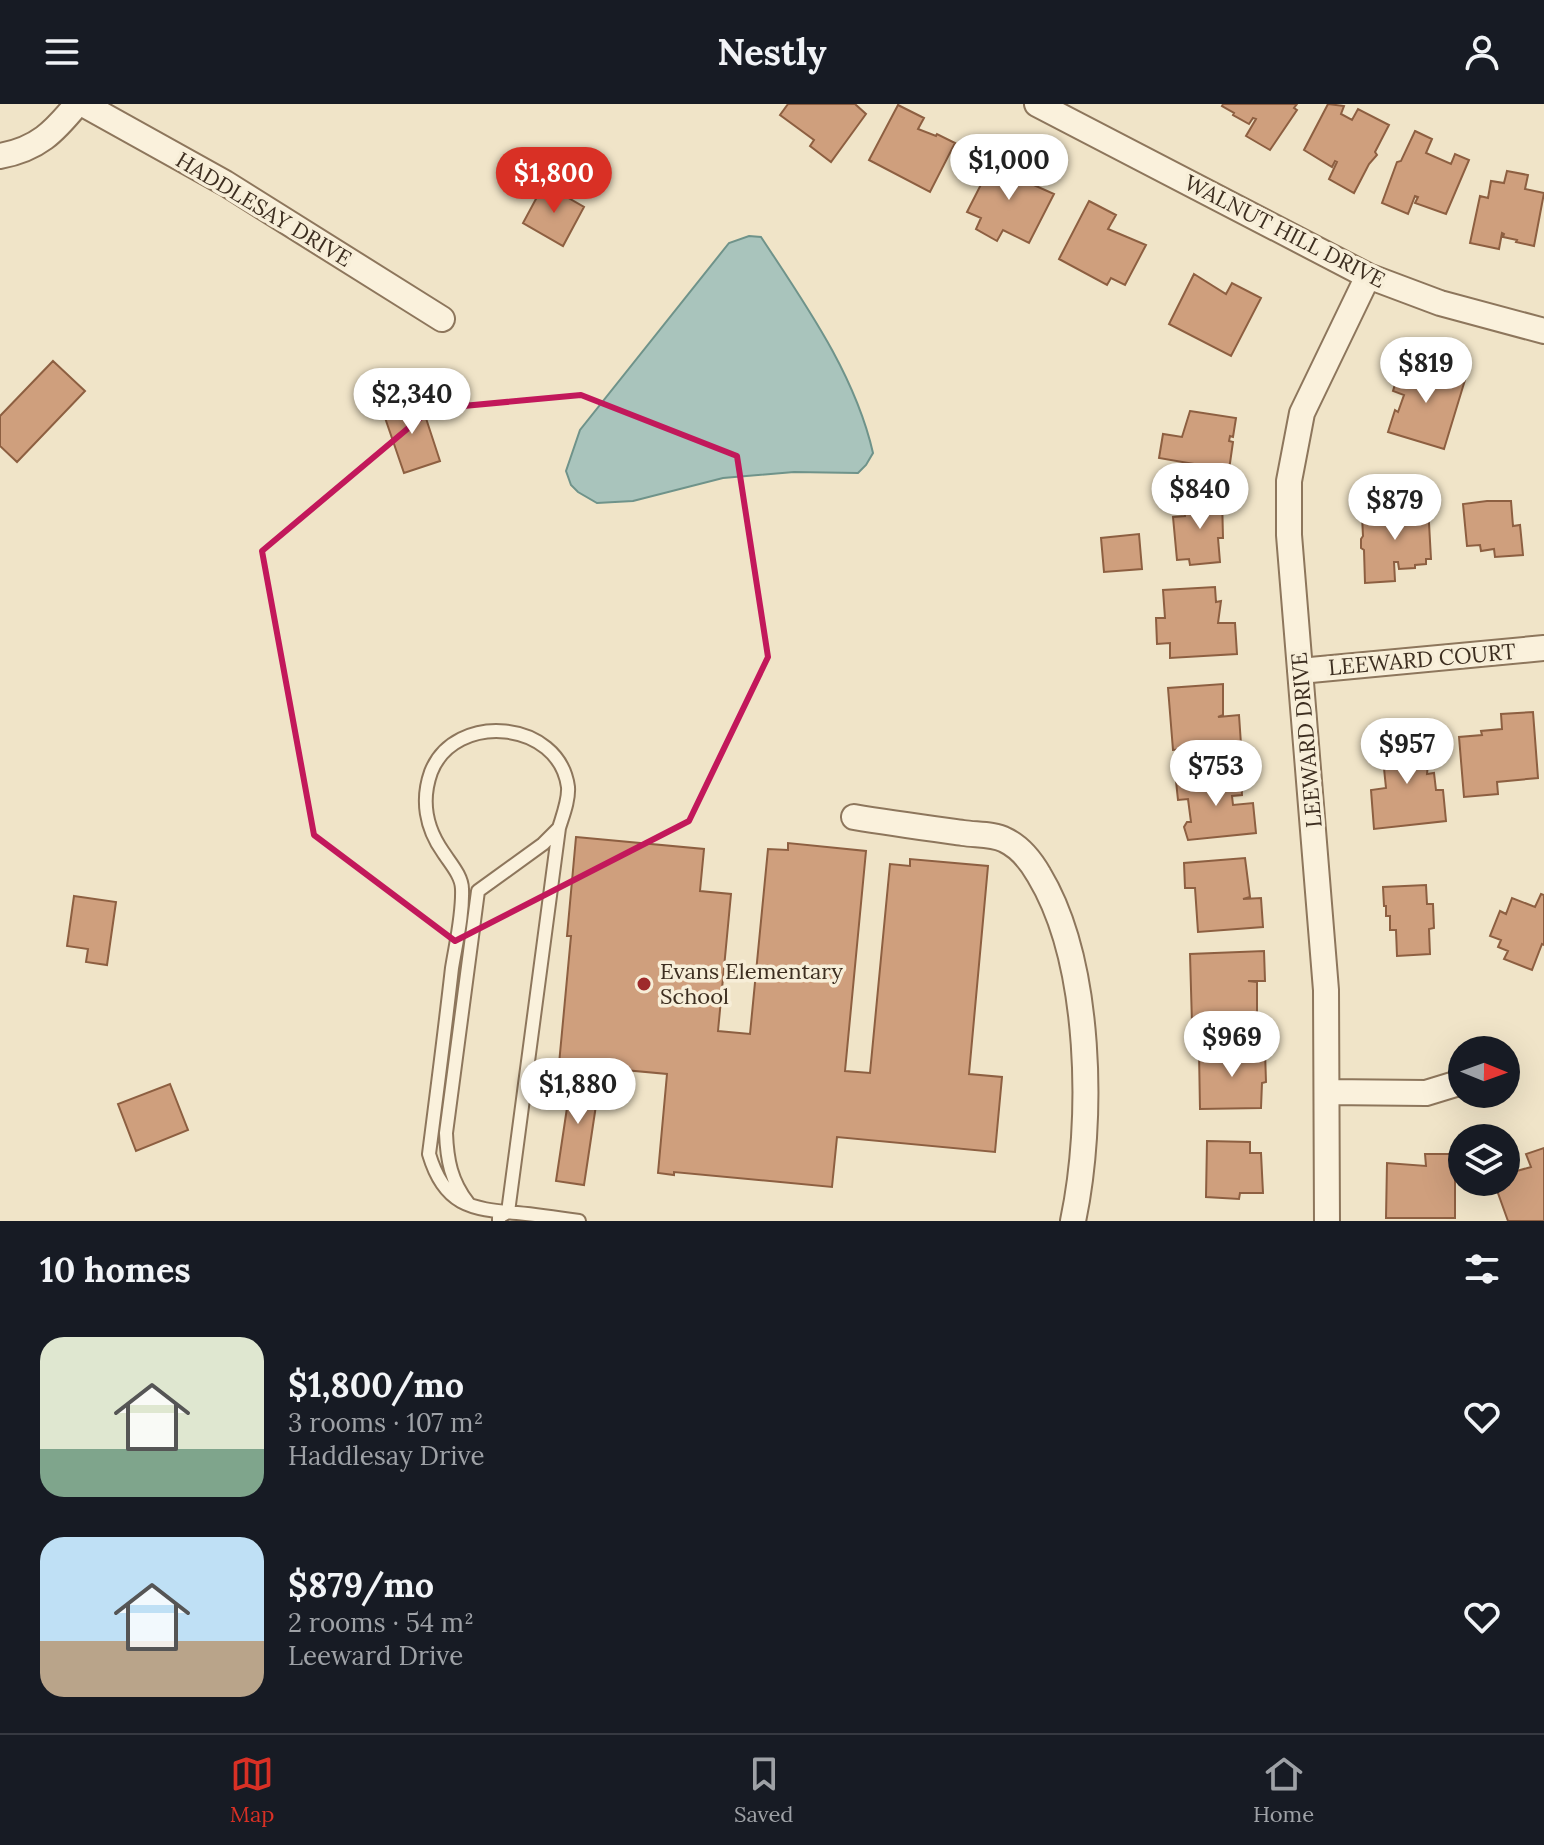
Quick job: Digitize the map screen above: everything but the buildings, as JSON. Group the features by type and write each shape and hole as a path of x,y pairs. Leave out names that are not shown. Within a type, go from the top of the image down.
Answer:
{"street":[{"name":"HADDLESAY DRIVE","path":"0,156 20,152 52,134 80,104 225,183 442,319"},
{"name":"WALNUT HILL DRIVE","path":"1037,104 1368,276 1440,303 1544,331"},
{"name":"LEEWARD DRIVE","path":"1327,1221 1326,990 1289,535 1289,481 1302,413 1368,276"},
{"name":"LEEWARD COURT","path":"1300,671 1544,648"},
{"path":"854,817 1005,839 1029,858 1053,898 1068,950 1082,1025 1085,1140 1073,1221"},
{"path":"1327,1092 1426,1093 1448,1086"}],"lane":[{"path":"512,1217 559,828 568,790 565,772 545,746 530,737 489,731 470,734 443,753 432,769 425,791 425,811 436,839 463,887 429,1154 433,1170 458,1202 512,1217 579,1221"},
{"path":"472,1208 451,1175 446,1133 478,891 543,844 559,828"}],"highlighted area":[{"path":"581,395 737,456 768,657 689,821 455,941 314,835 262,551 431,409"}],"water":[{"path":"749,236 761,237 827,340 865,424 873,453 866,465 858,473 794,472 723,478 633,501 597,503 578,492 571,485 566,471 580,430 729,243"}],"place":[{"name":"Evans Elementary School","path":"644,984"}]}
